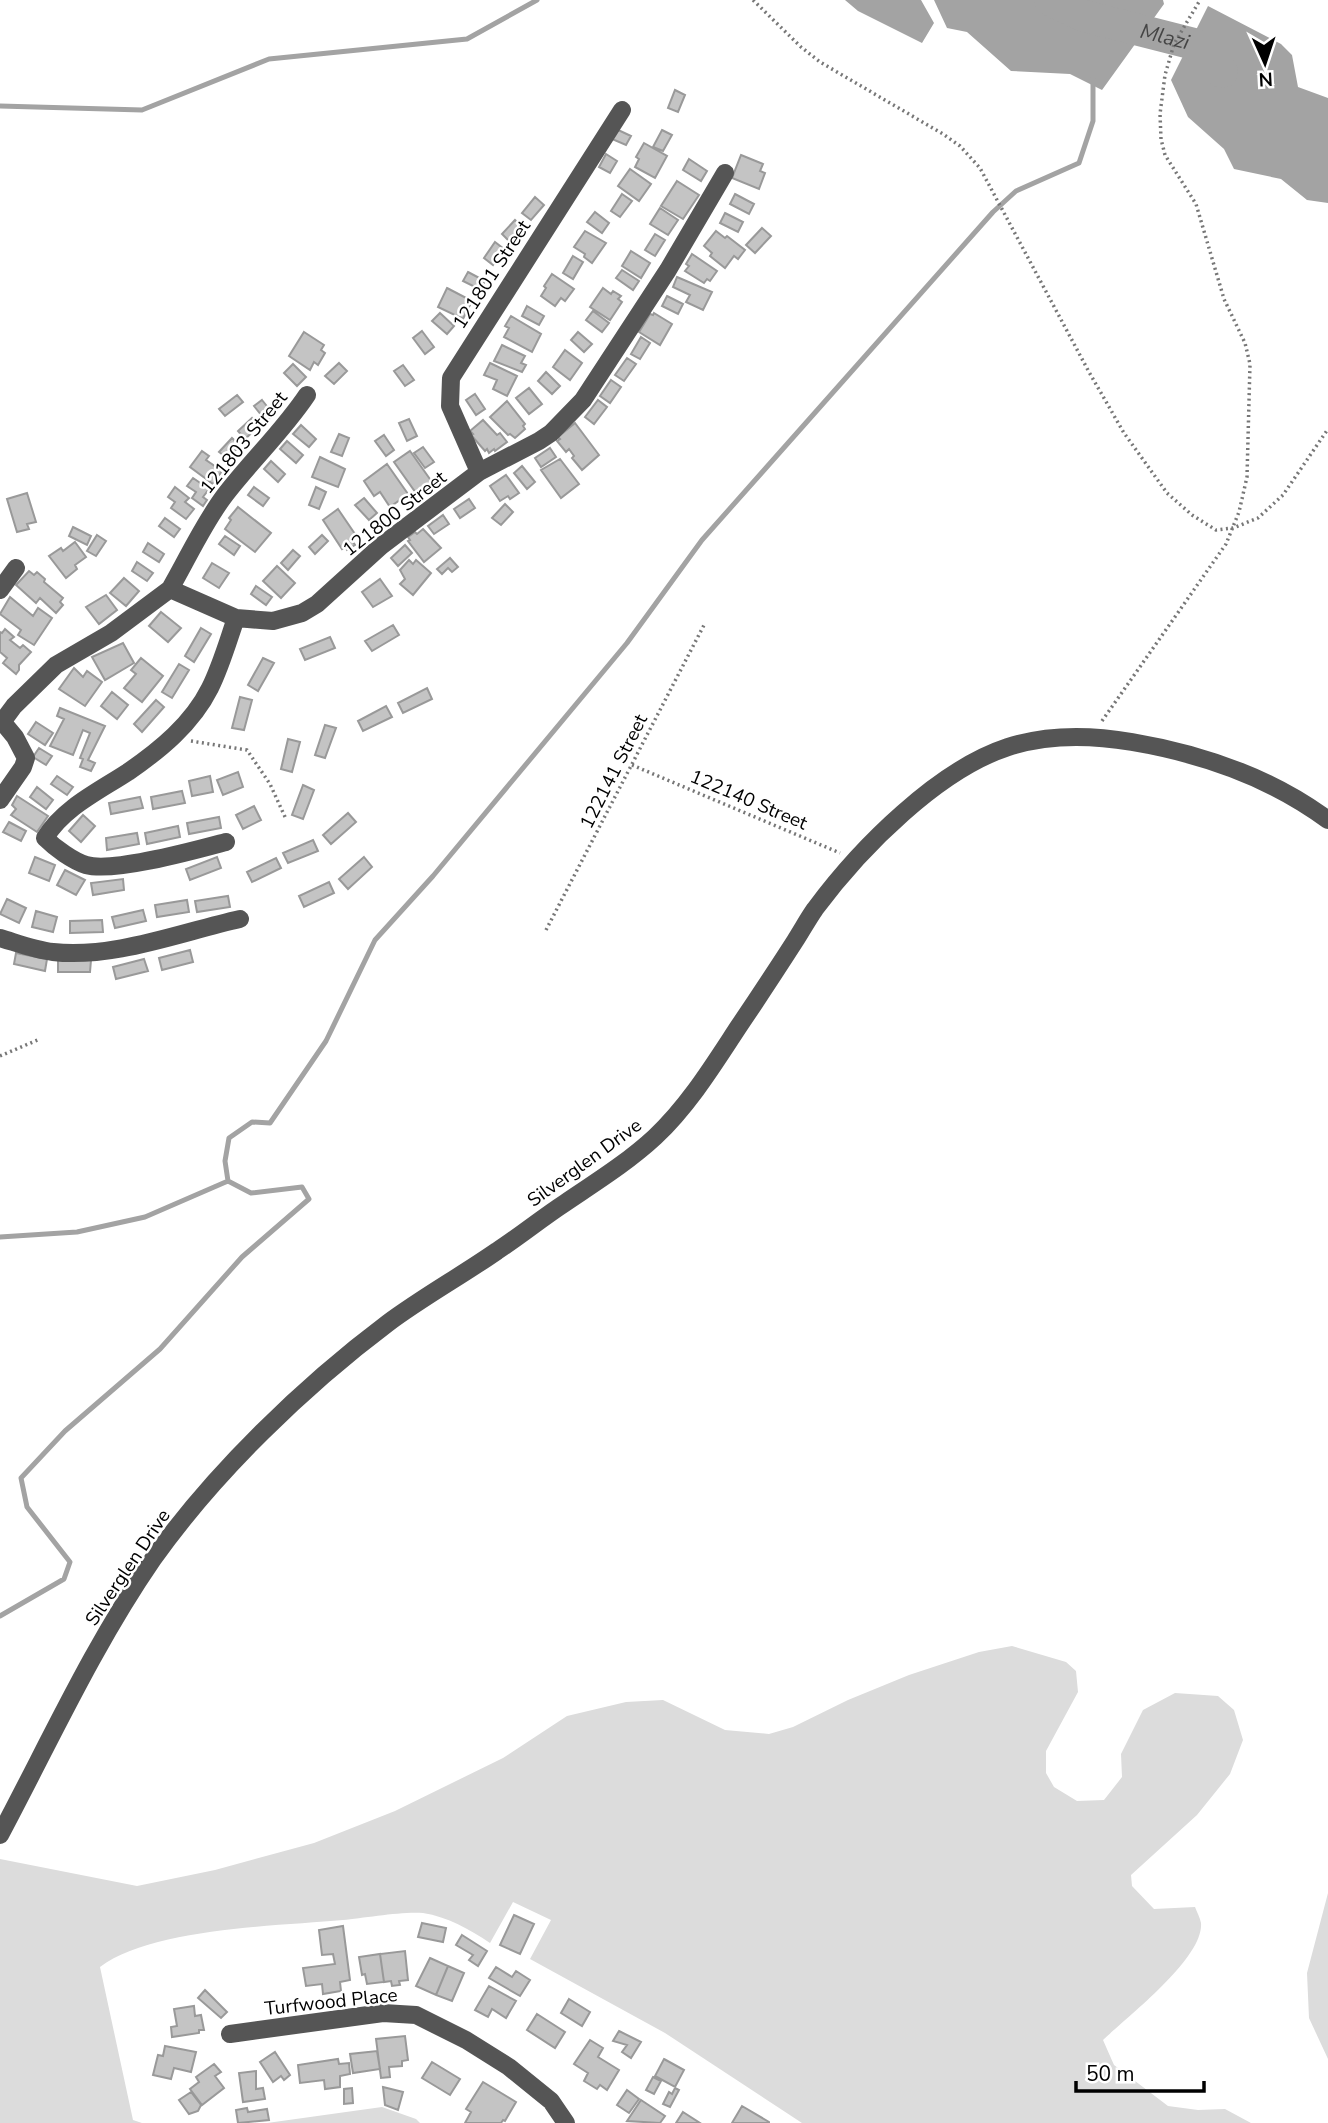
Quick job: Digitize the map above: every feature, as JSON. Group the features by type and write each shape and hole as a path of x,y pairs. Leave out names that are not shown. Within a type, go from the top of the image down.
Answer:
{"street":[{"name":"121801 Street","path":"479,472 450,406 454,369 622,110"},
{"name":"121800 Street","path":"170,589 236,618 273,621 302,613 317,604 381,546 479,472 539,442 564,422 583,400 668,270 725,173"},
{"name":"121803 Street","path":"170,589 222,499 307,395"},
{"path":"0,590 16,568"},
{"path":"0,800 23,768 26,758 23,748 1,720 56,665 111,633 170,589"},
{"path":"226,842 127,864 91,866 83,864 45,838 61,817 149,757 172,738 194,713 210,688 236,618"},
{"name":"Silverglen Drive","path":"0,1835 109,1629 156,1555 208,1492 264,1430 318,1380 398,1316 502,1248 620,1165 660,1132 699,1086 813,912 855,859 929,789 963,766 1006,747 1039,739 1091,737 1150,745 1228,766 1296,796 1328,820"},
{"path":"0,937 52,952 95,952 240,919"},
{"name":"Turfwood Place","path":"230,2034 383,2013 416,2015 466,2040 509,2067 551,2101 566,2123"}],"path":[{"path":"753,0 820,62 933,127 960,146 980,168 1124,433 1167,493 1201,521 1216,530 1233,528 1258,518 1302,470 1328,429"},
{"path":"1091,737 1226,544 1239,512 1247,477 1250,364 1245,343 1224,299 1196,204 1165,155 1161,139 1160,114 1169,58 1174,44 1200,0"},
{"name":"122141 Street","path":"546,930 704,625"},
{"path":"172,738 247,750 270,784 286,819"},
{"name":"122140 Street","path":"632,765 855,859"},
{"path":"0,1056 40,1039"}],"shaded area":[{"path":"845,0 921,0 934,23 922,43 858,11"},
{"path":"934,0 1163,0 1164,4 1102,90 1070,74 1011,71 967,32 947,28"},
{"path":"1208,6 1281,44 1292,55 1298,87 1328,98 1328,203 1307,200 1281,179 1234,169 1224,149 1188,117 1171,80"},
{"path":"1012,1646 1066,1662 1076,1671 1078,1692 1046,1751 1046,1773 1054,1787 1077,1801 1104,1800 1122,1777 1121,1754 1143,1710 1175,1693 1218,1696 1234,1710 1243,1740 1230,1774 1197,1815 1131,1875 1132,1886 1154,1909 1195,1907 1201,1923 1199,1937 1178,1969 1103,2040 1114,2065 1168,2106 1198,2110 1225,2109 1251,2123 802,2123 665,2033 530,1959 551,1920 513,1902 490,1943 450,1921 415,1913 216,1931 150,1944 122,1954 100,1967 133,2120 142,2123 0,2123 0,1859 137,1886 215,1870 314,1843 395,1811 503,1758 567,1716 626,1702 663,1700 725,1730 769,1734 793,1727 848,1700 909,1675 979,1652"},
{"path":"1328,1893 1328,2059 1309,2018 1307,1973"},
{"path":"382,2107 416,2119 420,2123 267,2123"}],"building":[{"path":"675,90 685,95 678,112 668,108"},
{"path":"616,129 631,136 626,145 612,139"},
{"path":"662,130 672,135 663,151 653,147"},
{"path":"644,143 667,156 655,178 635,167 639,159 636,157"},
{"path":"606,154 617,161 610,173 599,167"},
{"path":"741,155 763,164 760,171 765,173 759,189 732,178"},
{"path":"689,159 707,171 701,181 683,170"},
{"path":"630,169 651,184 639,201 618,186"},
{"path":"677,181 699,195 683,219 661,206"},
{"path":"622,194 632,201 620,217 611,211"},
{"path":"735,194 754,204 749,214 730,204"},
{"path":"535,197 544,205 531,220 522,213"},
{"path":"660,208 678,220 668,235 650,224"},
{"path":"595,212 609,223 602,233 587,222"},
{"path":"725,213 743,222 738,232 720,223"},
{"path":"515,220 524,228 510,242 502,234"},
{"path":"762,228 771,236 755,253 746,245"},
{"path":"585,231 606,243 592,263 574,247"},
{"path":"716,231 745,250 738,259 734,256 725,268 710,256 712,253 704,246"},
{"path":"655,234 665,240 655,256 645,250"},
{"path":"495,242 504,249 493,265 484,258"},
{"path":"631,251 650,263 641,278 622,266"},
{"path":"692,254 717,271 710,281 707,279 704,283 685,271"},
{"path":"573,256 583,262 573,279 563,273"},
{"path":"622,270 639,281 633,290 616,278"},
{"path":"468,272 485,281 481,290 463,281"},
{"path":"552,274 574,289 565,301 561,298 555,306 541,296"},
{"path":"677,277 712,292 703,310 686,302 690,295 673,287"},
{"path":"447,288 472,301 463,319 438,307"},
{"path":"603,288 611,294 613,291 621,296 618,299 622,302 610,320 590,307"},
{"path":"667,296 683,304 678,314 662,306"},
{"path":"527,306 544,316 539,325 522,316"},
{"path":"593,311 609,323 602,332 586,320"},
{"path":"440,313 454,326 447,334 432,321"},
{"path":"654,313 672,324 660,345 639,332 650,314"},
{"path":"511,316 541,334 532,352 504,337 509,328 505,326"},
{"path":"422,331 434,347 425,354 413,338"},
{"path":"304,332 324,345 321,350 325,353 318,365 314,362 310,370 289,356"},
{"path":"578,332 592,344 584,352 571,340"},
{"path":"641,337 650,343 640,359 631,354"},
{"path":"502,345 525,356 521,363 526,365 522,372 494,361"},
{"path":"565,350 582,363 570,380 553,367"},
{"path":"627,358 636,364 624,381 615,375"},
{"path":"339,363 347,371 334,384 325,376"},
{"path":"490,363 517,376 507,396 493,389 497,380 484,375"},
{"path":"293,364 306,377 297,386 284,373"},
{"path":"403,365 414,380 405,386 394,371"},
{"path":"546,372 560,386 552,394 538,381"},
{"path":"611,380 621,387 610,403 600,396"},
{"path":"529,388 542,404 529,414 516,398"},
{"path":"475,394 485,409 476,415 466,400"},
{"path":"237,395 243,402 225,416 219,409"},
{"path":"262,400 274,415 266,421 254,406"},
{"path":"598,400 607,407 594,424 585,417"},
{"path":"507,401 525,424 525,429 515,438 508,435 490,417"},
{"path":"252,418 259,426 245,439 238,431"},
{"path":"409,419 417,436 407,441 399,423"},
{"path":"483,420 507,442 489,453 470,431"},
{"path":"575,423 599,455 582,470 572,458 574,456 569,449 566,452 557,441 560,439 558,437"},
{"path":"301,425 316,439 309,447 293,434"},
{"path":"339,434 349,438 342,456 331,452"},
{"path":"384,435 394,450 386,456 375,441"},
{"path":"232,438 240,445 228,459 219,452"},
{"path":"287,441 303,455 296,463 280,449"},
{"path":"423,447 434,462 425,468 414,453"},
{"path":"550,448 556,457 541,467 535,458"},
{"path":"202,451 209,456 206,460 222,471 213,484 190,467"},
{"path":"410,451 432,482 416,493 394,462"},
{"path":"320,457 345,469 338,487 312,477"},
{"path":"560,459 579,484 561,498 541,470"},
{"path":"271,461 285,474 278,482 264,469"},
{"path":"387,464 408,494 390,507 380,492 374,496 364,481"},
{"path":"522,466 535,482 527,489 514,473"},
{"path":"506,475 519,493 500,501 490,486"},
{"path":"193,478 209,489 203,497 207,500 203,506 192,498 196,492 187,486"},
{"path":"175,487 189,498 185,502 194,509 186,519 171,508 175,502 168,497"},
{"path":"254,487 269,498 263,506 248,495"},
{"path":"316,487 326,492 319,509 309,505"},
{"path":"27,493 36,522 27,524 29,529 17,532 7,499"},
{"path":"364,498 377,513 369,520 355,505"},
{"path":"469,499 475,508 460,518 454,509"},
{"path":"505,504 513,512 501,525 492,518"},
{"path":"238,507 271,533 255,552 225,529 231,520 229,518"},
{"path":"338,509 357,537 352,540 355,545 347,550 345,547 342,549 323,520"},
{"path":"443,515 449,524 434,534 428,526"},
{"path":"165,518 180,529 174,537 159,526"},
{"path":"73,527 91,536 87,545 69,536"},
{"path":"423,529 441,548 424,562 408,541 408,537"},
{"path":"97,535 106,541 96,556 87,551"},
{"path":"322,535 328,541 315,554 309,547"},
{"path":"225,536 240,546 234,555 219,544"},
{"path":"75,542 86,557 75,565 77,569 66,578 49,556 61,548 63,551"},
{"path":"148,543 164,554 159,562 143,552"},
{"path":"405,545 412,553 398,566 391,558"},
{"path":"293,550 300,556 288,570 281,563"},
{"path":"450,558 458,567 452,572 448,568 442,574 437,569"},
{"path":"409,560 413,564 416,560 431,573 413,595 400,584 405,579 400,570"},
{"path":"137,562 153,573 147,581 132,571"},
{"path":"212,563 229,573 219,588 203,578"},
{"path":"277,566 295,583 281,598 263,581"},
{"path":"29,571 34,575 37,572 45,579 44,582 63,598 60,602 63,605 56,613 40,598 36,603 16,585"},
{"path":"124,578 139,591 126,606 110,593"},
{"path":"380,579 392,596 373,607 362,592"},
{"path":"256,586 272,597 266,605 251,594"},
{"path":"106,595 117,610 99,624 86,607"},
{"path":"10,597 33,616 38,608 52,618 34,645 18,635 21,630 0,614"},
{"path":"161,612 181,628 168,642 149,626"},
{"path":"393,625 399,635 372,651 365,641"},
{"path":"201,628 211,634 194,662 185,656"},
{"path":"5,629 14,637 10,640 20,648 23,645 31,652 19,665 16,674 3,663 7,658 0,652 0,632"},
{"path":"330,637 335,648 305,660 300,649"},
{"path":"123,643 134,663 105,680 92,657"},
{"path":"141,658 163,676 142,702 124,688 136,674 131,670"},
{"path":"263,658 274,663 258,691 248,685"},
{"path":"179,664 189,670 172,698 162,692"},
{"path":"74,668 83,677 87,671 102,682 85,706 59,689"},
{"path":"427,688 432,699 403,713 398,703"},
{"path":"112,692 128,705 117,719 101,706"},
{"path":"240,697 252,700 244,730 232,728"},
{"path":"156,700 164,707 142,732 134,724"},
{"path":"386,706 392,717 363,731 358,721"},
{"path":"60,708 105,726 88,760 95,763 91,771 80,767 83,759 80,758 90,733 83,730 73,755 50,746 64,719 57,716"},
{"path":"36,722 53,733 45,745 28,734"},
{"path":"325,725 336,728 325,758 315,755"},
{"path":"288,739 300,742 292,772 281,769"},
{"path":"39,748 52,756 46,765 33,757"},
{"path":"238,772 243,787 223,795 217,780"},
{"path":"57,776 73,787 67,795 51,784"},
{"path":"210,776 213,792 192,796 189,781"},
{"path":"303,785 314,790 303,819 292,815"},
{"path":"37,787 53,800 46,809 30,797"},
{"path":"182,791 185,803 153,809 151,797"},
{"path":"17,796 48,816 37,832 11,815 16,809 12,805"},
{"path":"140,797 143,808 111,814 109,803"},
{"path":"254,806 261,820 243,829 236,815"},
{"path":"348,813 356,822 331,844 323,835"},
{"path":"83,815 95,826 81,842 69,831"},
{"path":"219,817 221,828 189,834 187,823"},
{"path":"9,822 26,831 21,841 3,832"},
{"path":"178,826 180,837 147,844 145,833"},
{"path":"137,833 139,844 107,850 106,838"},
{"path":"313,840 318,851 288,863 283,853"},
{"path":"35,857 55,865 49,881 29,873"},
{"path":"217,857 221,868 190,880 186,869"},
{"path":"364,857 372,867 348,889 339,879"},
{"path":"276,858 281,868 252,882 247,872"},
{"path":"65,870 85,880 76,895 57,885"},
{"path":"123,879 124,890 93,895 91,883"},
{"path":"329,882 334,893 304,907 299,896"},
{"path":"228,896 230,907 197,912 195,901"},
{"path":"7,899 26,908 19,923 0,914"},
{"path":"187,900 189,912 157,917 155,905"},
{"path":"143,910 146,921 115,928 112,917"},
{"path":"36,911 57,917 53,932 32,927"},
{"path":"102,920 103,932 70,933 70,921"},
{"path":"190,950 193,962 162,970 159,958"},
{"path":"16,953 47,959 45,971 14,964"},
{"path":"144,959 148,971 116,979 113,967"},
{"path":"58,960 91,960 90,972 58,972"},
{"path":"514,1915 534,1924 520,1954 500,1945"},
{"path":"422,1923 446,1928 443,1942 418,1937"},
{"path":"343,1926 350,1980 340,1982 341,1991 323,1994 322,1984 306,1986 303,1968 335,1964 333,1954 322,1955 319,1930"},
{"path":"462,1935 487,1951 478,1966 469,1960 473,1955 456,1945"},
{"path":"405,1951 408,1980 399,1981 400,1985 392,1986 391,1981 384,1982 380,1954"},
{"path":"380,1954 384,1982 367,1984 365,1974 362,1975 359,1957"},
{"path":"430,1958 448,1966 436,1995 416,1986"},
{"path":"448,1966 464,1973 452,2001 436,1995"},
{"path":"496,1967 512,1977 516,1971 530,1980 520,1996 489,1978"},
{"path":"489,1986 516,2001 506,2018 492,2009 488,2017 475,2010"},
{"path":"205,1990 227,2012 221,2018 198,1998"},
{"path":"569,1999 590,2012 582,2026 561,2013"},
{"path":"194,2006 195,2016 201,2015 204,2030 172,2037 171,2027 177,2026 174,2009"},
{"path":"537,2014 565,2032 555,2048 527,2030"},
{"path":"619,2031 641,2042 631,2058 622,2052 627,2045 613,2041"},
{"path":"405,2036 408,2060 402,2061 402,2066 389,2067 390,2077 381,2078 376,2039"},
{"path":"590,2040 603,2048 598,2057 619,2070 607,2090 600,2085 597,2089 584,2081 588,2073 574,2064"},
{"path":"165,2046 196,2052 191,2072 174,2068 171,2079 153,2075 158,2055 163,2056"},
{"path":"377,2051 380,2069 353,2073 350,2054"},
{"path":"275,2052 290,2075 284,2080 281,2076 273,2082 260,2062"},
{"path":"338,2059 339,2064 349,2063 350,2074 340,2076 340,2087 325,2089 324,2080 300,2083 298,2065"},
{"path":"664,2059 684,2070 675,2087 655,2076"},
{"path":"432,2062 460,2079 450,2095 422,2078"},
{"path":"214,2064 221,2072 215,2076 224,2088 202,2105 190,2089 199,2082 196,2077"},
{"path":"256,2071 256,2089 263,2088 265,2099 243,2102 239,2073"},
{"path":"653,2077 661,2081 654,2094 646,2090"},
{"path":"483,2082 516,2102 501,2123 465,2123 471,2112 466,2109"},
{"path":"383,2087 403,2092 398,2110 385,2105"},
{"path":"352,2088 353,2103 344,2104 344,2089"},
{"path":"675,2088 679,2090 670,2107 663,2104 669,2092 672,2094"},
{"path":"627,2090 639,2099 629,2113 617,2105"},
{"path":"191,2092 201,2105 198,2111 189,2114 179,2100"},
{"path":"641,2100 665,2116 660,2123 627,2121"},
{"path":"742,2106 769,2122 769,2123 732,2123"},
{"path":"247,2108 248,2112 267,2109 269,2120 238,2123 236,2110"},
{"path":"683,2112 700,2123 676,2123"}],"waterway":[{"path":"0,106 142,110 269,59 467,39 537,0"},
{"name":"Mlazi","path":"1050,0 1084,16 1194,44 1222,72"},
{"path":"0,1616 64,1579 70,1562 27,1507 21,1478 65,1431 160,1349 242,1257 309,1199 302,1187 251,1193 228,1181 225,1161 229,1138 252,1122 270,1123 326,1041 375,940 433,876 627,643 702,540 993,212 1016,191 1079,163 1093,121 1093,79"},
{"path":"0,1237 77,1232 145,1217 228,1181"}]}
